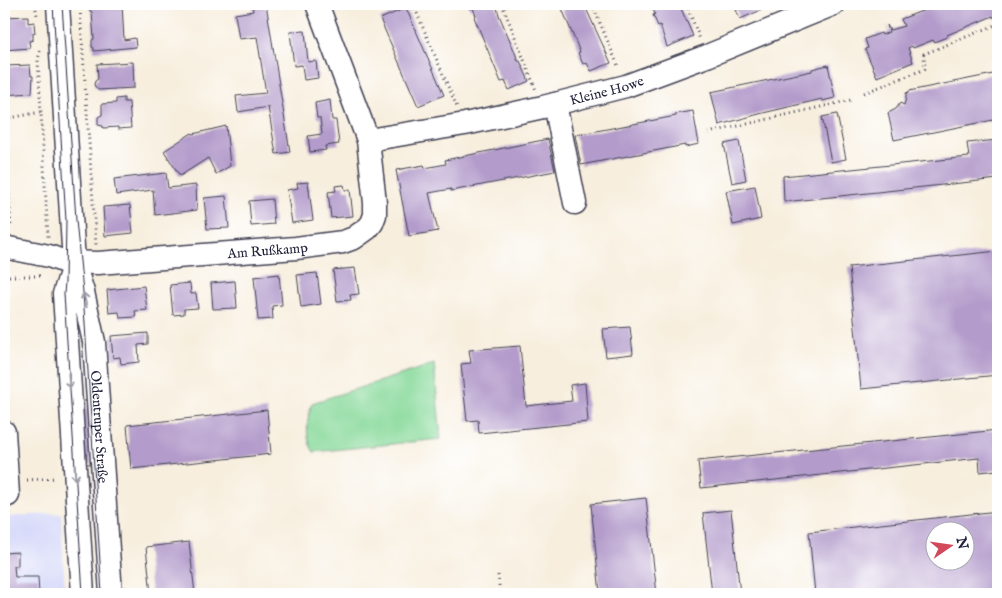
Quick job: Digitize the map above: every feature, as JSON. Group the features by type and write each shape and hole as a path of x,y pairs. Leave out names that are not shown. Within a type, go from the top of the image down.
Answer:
{"street":[{"name":"Oldentruper Straße","path":"58,4 74,263 83,292 94,342 111,594"},
{"name":"Am Rußkamp","path":"7,239 49,266 65,262 98,263 296,248 343,242 354,238 368,228 372,223 375,203 368,140 317,4"},
{"name":"Kleine Howe","path":"368,140 465,124 549,106 626,86 707,56 802,10 834,4"},
{"path":"549,106 575,203"},
{"name":"Oldentruper Straße","path":"74,263 64,294 83,594"},
{"path":"4,432 5,488"}],"path":[{"path":"35,4 39,22"},
{"path":"80,4 98,263"},
{"path":"413,4 465,124"},
{"path":"502,4 549,106"},
{"path":"592,4 626,86"},
{"path":"686,4 707,56"},
{"path":"864,93 925,69 924,54 998,24"},
{"path":"4,276 49,266 38,60 40,50"},
{"path":"708,133 851,100"},
{"path":"7,239 4,119 41,112"},
{"path":"5,488 66,477"},
{"path":"498,575 500,594"}],"shaded area":[{"path":"61,513 65,594 4,594 4,517"}],"green space":[{"path":"434,364 441,439 314,452 309,441 307,428 312,403"}],"building":[{"path":"89,4 122,4 124,40 135,38 136,47 94,51 92,47 92,40 94,39 92,12 90,11"},
{"path":"252,4 266,4 290,152 276,154 268,107 238,112 236,96 266,93 257,37 239,39 235,14 253,11"},
{"path":"468,4 496,4 518,61 520,61 529,81 509,90 505,81 501,82 474,17 476,16 473,8 470,9"},
{"path":"560,4 584,4 611,63 591,71 587,63 583,64"},
{"path":"651,4 679,4 693,36 667,47 660,25 658,26 653,15 655,14"},
{"path":"741,4 770,4 771,6 740,19 736,10 742,7"},
{"path":"926,4 998,4 998,17 994,18 993,16 934,42 933,40 913,48 912,46 908,48 913,62 877,77 865,49 868,48 865,39 889,32 887,25 890,30 904,26 901,19 922,11 920,6"},
{"path":"406,8 444,95 418,106 380,19"},
{"path":"28,16 28,23 34,22 35,33 33,33 33,40 29,41 30,48 4,50 4,17"},
{"path":"305,31 308,62 316,61 318,78 304,80 302,65 294,66 290,32"},
{"path":"133,62 134,88 98,90 94,85 98,79 97,64"},
{"path":"30,65 31,76 33,76 32,93 4,95 4,66"},
{"path":"828,65 835,98 822,101 822,99 719,125 711,92 812,71 812,69"},
{"path":"998,73 998,119 894,140 888,113 896,109 900,103 904,105 906,93 909,91"},
{"path":"124,98 124,102 129,102 131,128 103,128 103,126 98,125 98,117 102,115 102,104 116,103 116,99"},
{"path":"330,100 332,120 336,120 339,144 325,146 326,150 310,152 308,136 322,134 320,118 317,118 315,103"},
{"path":"693,111 699,144 581,165 575,135 676,116 676,114"},
{"path":"837,114 846,159 831,162 822,117"},
{"path":"226,126 230,166 216,174 208,158 180,176 164,151 192,133"},
{"path":"548,139 555,171 451,191 451,189 429,193 438,231 409,236 396,170 424,165 425,168 446,164 445,160"},
{"path":"998,140 998,179 784,202 783,176 969,157 967,143"},
{"path":"739,141 746,180 732,183 724,144"},
{"path":"166,173 168,188 196,185 197,210 155,215 153,190 116,195 114,179"},
{"path":"308,182 313,220 292,223 287,190 298,188 297,183"},
{"path":"344,185 345,190 350,190 353,216 331,218 328,192 336,191 335,186"},
{"path":"755,186 761,219 733,225 726,191"},
{"path":"226,196 229,228 207,229 204,198"},
{"path":"272,199 274,224 251,226 249,201"},
{"path":"130,205 133,233 105,236 103,207"},
{"path":"998,251 998,375 861,389 849,267"},
{"path":"355,268 359,294 350,295 351,300 337,301 333,270"},
{"path":"317,273 321,304 301,307 297,275"},
{"path":"279,274 282,305 272,306 273,319 258,320 254,277"},
{"path":"235,281 237,308 213,309 211,283"},
{"path":"190,283 191,294 196,293 198,308 184,309 184,314 173,315 170,285"},
{"path":"144,286 147,310 135,311 136,317 120,318 119,312 109,313 107,290"},
{"path":"630,327 633,354 606,357 603,329"},
{"path":"148,333 148,344 138,345 139,362 121,364 120,357 113,358 111,336"},
{"path":"520,346 526,406 572,401 570,385 585,383 588,422 479,433 478,420 467,421 461,364 471,363 469,350"},
{"path":"76,401 87,401 91,464 80,464"},
{"path":"267,410 271,454 131,469 127,425"},
{"path":"998,430 998,470 980,472 979,458 701,488 698,461"},
{"path":"646,498 657,594 600,594 591,504"},
{"path":"731,510 740,594 712,594 703,513"},
{"path":"998,511 998,594 815,594 809,532"},
{"path":"189,542 195,594 151,594 146,547"},
{"path":"18,552 18,566 14,566 15,577 38,577 39,594 4,594 4,553"}],"tram line":[{"path":"53,4 66,221 64,294 83,594"},
{"path":"62,4 102,594"}]}
